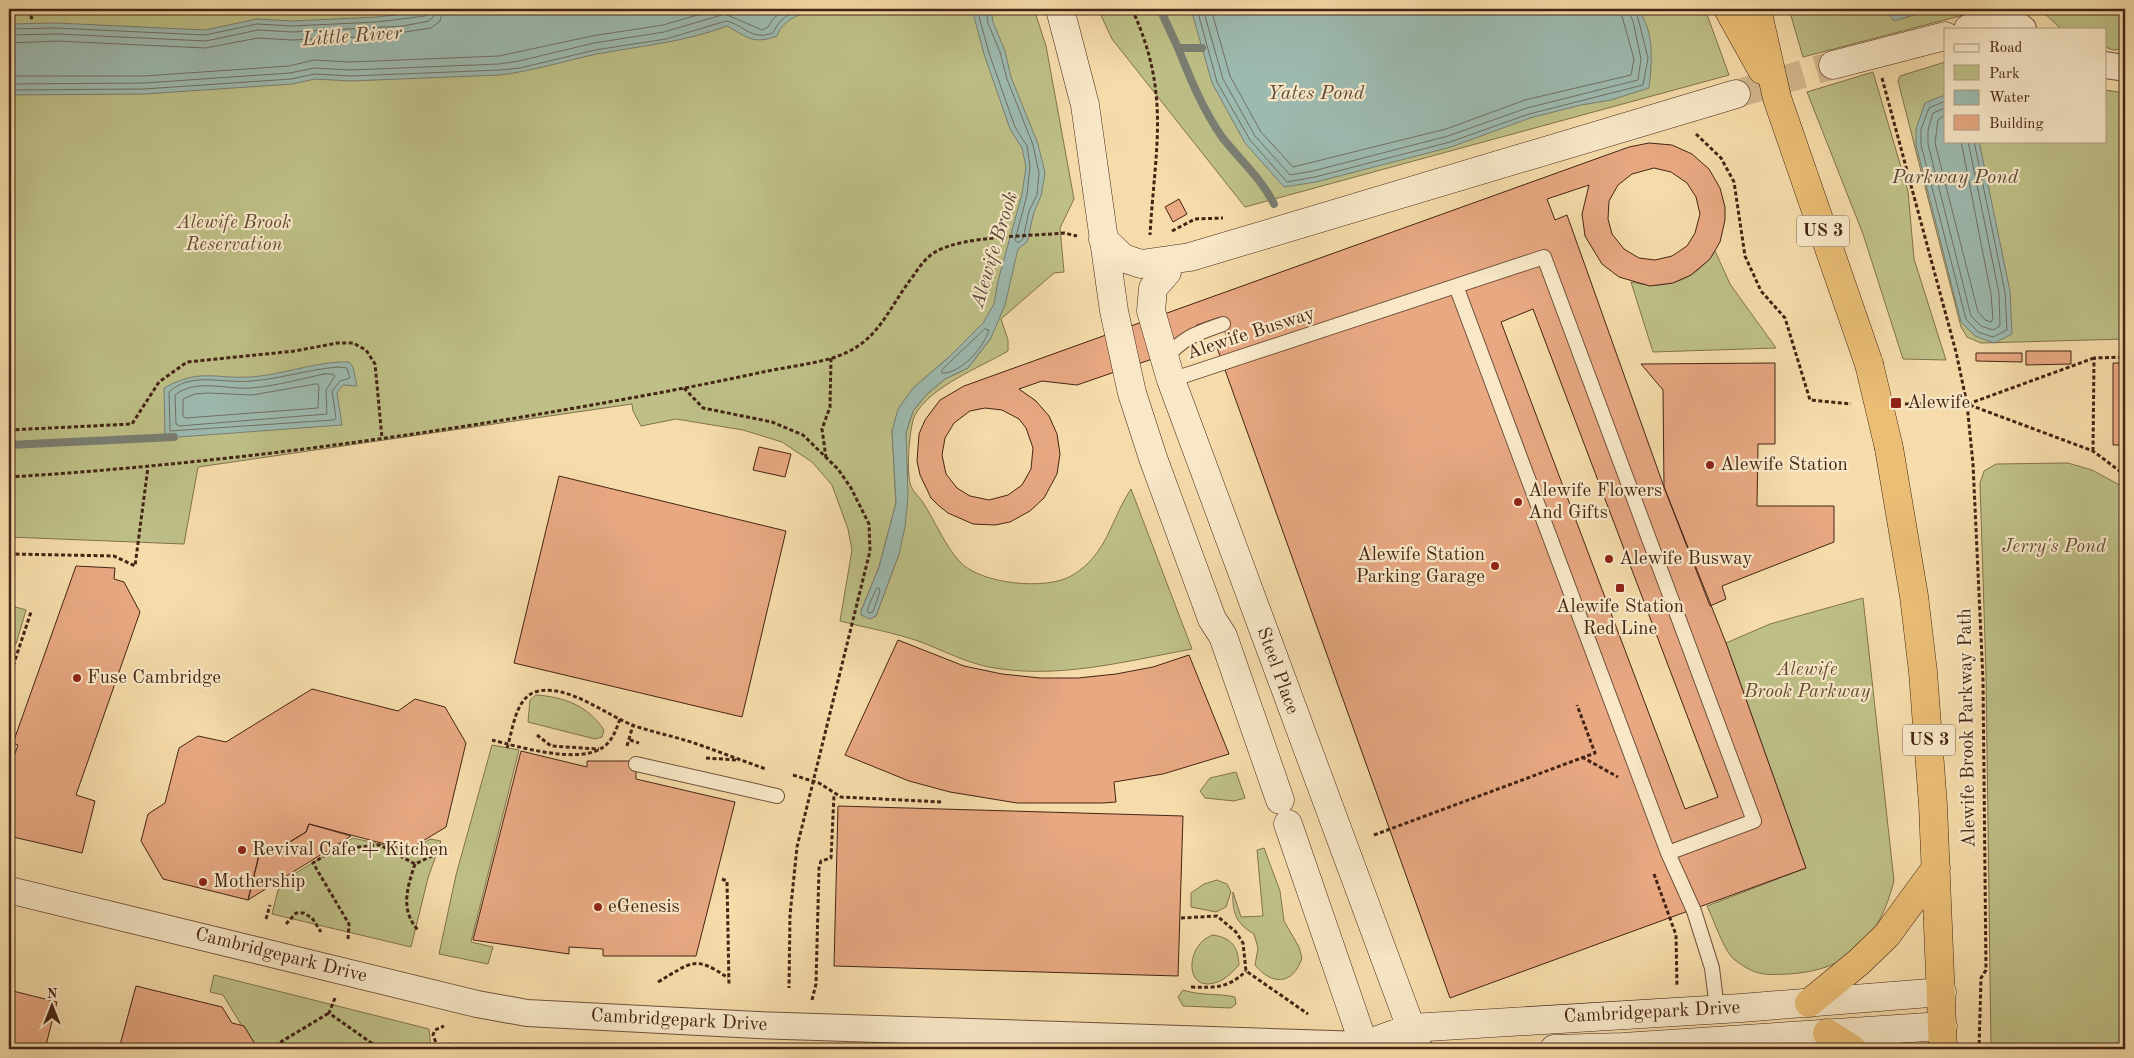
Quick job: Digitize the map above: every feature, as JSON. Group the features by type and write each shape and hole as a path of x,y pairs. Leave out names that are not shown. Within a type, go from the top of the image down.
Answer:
{"highway":[{"name":"US 3","path":"1728,9 1777,98"},
{"name":"US 3","path":"1757,9 1777,98 1869,364 1889,448 1917,612 1929,736 1943,1038"},
{"path":"1809,1003 1859,962 1887,935 1936,868"},
{"path":"1827,1033 1852,1049"}],"main road":[{"name":"Steel Place","path":"1060,9 1085,105 1114,311 1132,393 1153,458 1212,619 1223,636 1233,664 1364,1044"},
{"path":"1970,28 2003,11"},
{"path":"1833,65 1944,36"},
{"path":"1103,239 1123,258 1141,264 1190,257 1736,94"},
{"name":"Steel Place","path":"1160,280 1151,311 1168,369 1415,1038"},
{"name":"Cambridgepark Drive","path":"1364,1044 1717,1009 1942,992"},
{"name":"Cambridgepark Drive","path":"1554,1049 1623,1048 1827,1033 1943,1038"},
{"name":"Cambridgepark Drive","path":"1364,1044 1393,1049"}],"street":[{"path":"2003,11 2022,28"},
{"path":"2106,65 2125,68"},
{"path":"1160,280 1190,257"},
{"name":"Cambridgepark Drive","path":"9,890 477,1004 527,1013 757,1025 1364,1044"}],"lane":[{"name":"Alewife Busway","path":"1168,369 1456,286 1544,257 1754,821 1668,853"},
{"path":"1456,286 1668,853 1694,911 1712,968 1717,1009"},
{"path":"1168,369 1181,341 1193,334 1223,324"},
{"path":"636,764 777,796"}],"path":[{"path":"30,9 32,21"},
{"path":"1132,9 1150,54 1158,105 1159,133 1150,235"},
{"name":"Alewife Brook Parkway Path","path":"1880,68 1956,352 1967,404 1973,464 1983,680 1986,970 1980,978 1980,1049"},
{"path":"9,477 229,459 382,438 541,414 684,388 831,358 859,347 873,336 902,290 926,259 938,250 975,240 1064,233"},
{"path":"9,430 132,424 159,382 187,362 237,359 337,343 353,343 366,350 375,364 382,438"},
{"path":"1967,404 2094,358 2125,357"},
{"path":"826,458 822,429 830,407 831,358"},
{"path":"2093,451 2094,358"},
{"path":"684,388 703,408 772,422 803,436 838,469 861,506 869,524 870,551 800,833 793,875 789,930 789,988"},
{"path":"9,554 114,556 135,566 148,467"},
{"path":"9,678 31,612"},
{"path":"507,746 519,708 534,692 554,690 590,703 633,725 697,744 766,768"},
{"path":"1374,834 1595,753 1577,705"},
{"path":"492,740 507,746 585,756 600,749 613,736 620,719"},
{"path":"626,748 633,725"},
{"path":"537,734 551,746 600,749"},
{"path":"9,737 12,755"},
{"path":"1582,757 1618,777"},
{"path":"793,775 813,780 824,785 834,795 848,798 942,802"},
{"path":"812,1000 816,984 818,868 821,861 831,858 834,795"},
{"path":"348,939 349,924 313,863 344,843 358,847 380,845 415,864"},
{"path":"415,864 436,854"},
{"path":"415,864 405,909 411,922 418,930"},
{"path":"1652,868 1676,935 1677,987"},
{"path":"722,880 727,881 729,985"},
{"path":"266,919 270,906"},
{"path":"286,924 296,914 304,913 312,918 321,932"},
{"path":"1181,918 1217,916 1236,932 1243,943 1246,971 1308,1014"},
{"path":"658,982 695,963 707,964 729,979"},
{"path":"1191,987 1216,988 1224,986 1236,981 1246,971"},
{"path":"269,1049 329,1014 335,998"},
{"path":"329,1014 380,1049"},
{"path":"438,1048 433,1035 435,1030 444,1026"},
{"path":"590,1044 601,1049"}],"green space":[{"name":"Alewife Brook Reservation","path":"9,9 1034,9 1046,46 1074,199 1060,228 1064,272 1054,273 1001,319 1008,340 1008,351 944,386 922,405 915,415 911,429 908,461 909,480 913,490 922,501 950,550 961,563 984,576 1015,583 1032,584 1062,580 1085,566 1101,547 1131,489 1192,649 1066,670 1015,670 980,665 921,642 840,621 852,550 848,529 832,485 812,462 782,442 743,430 676,419 641,426 633,411 632,404 198,467 184,544 9,537","holes":["981,325 991,338 968,368 945,379 927,394 913,411 906,433 905,453 908,472 899,554 876,616 870,619 861,611 879,567 896,503 892,431 913,388 949,357"]},
{"name":"Yates Pond","path":"1098,9 1705,9 1729,75 1245,207 1112,39"},
{"path":"1789,9 1978,9 1971,13 1803,57"},
{"path":"2040,9 2125,9 2125,49 2113,50 2106,47 2106,28 2060,28"},
{"path":"1944,62 1944,142 2106,142 2106,90 2125,93 2125,339 1981,343 1967,337 1961,327 1898,81 1900,76"},
{"path":"1873,72 1908,191 1914,259 1946,360 1903,359 1863,234 1807,92"},
{"path":"1715,251 1730,284 1776,348 1653,352 1631,282 1656,285 1679,281 1699,269"},
{"name":"Jerry's Pond","path":"2068,463 2092,470 2125,488 2125,1049 1991,1049 1986,673 1980,483 1984,471 1996,464"},
{"name":"Alewife Brook Parkway","path":"1863,598 1894,881 1888,901 1871,934 1846,958 1829,966 1811,971 1789,974 1755,972 1731,956 1723,943 1707,906 1806,868 1726,643 1770,624"},
{"path":"9,605 26,610 16,644 9,643"},
{"path":"536,695 557,698 583,709 604,730 602,737 595,739 528,722 530,700"},
{"path":"492,745 519,750 471,942 493,947 488,964 439,954 456,875"},
{"path":"1236,772 1245,798 1234,801 1205,798 1200,791 1210,778"},
{"path":"353,838 411,851 430,839 441,841 428,878 411,947 272,914 278,890 293,883 291,876"},
{"path":"1264,848 1280,891 1284,921 1299,947 1302,958 1293,973 1288,978 1282,979 1268,977 1255,965 1258,948 1254,934 1239,922 1233,906 1233,892 1241,917 1263,916 1257,850"},
{"path":"1217,880 1227,884 1231,892 1226,907 1216,912 1191,907 1191,893 1204,884"},
{"path":"1213,935 1225,938 1233,944 1239,965 1224,979 1209,984 1200,982 1194,976 1192,968 1197,948 1203,940"},
{"path":"214,975 429,1029 431,1049 256,1049 223,995 210,992"},
{"path":"1183,990 1235,997 1236,1004 1231,1008 1183,1006 1178,997"}],"water":[{"name":"Little River","path":"448,9 817,9 788,21 783,25 777,36 769,39 751,39 727,26 679,40 597,54 500,75 351,81 315,79 292,84 145,94 9,95 9,24 56,23 205,30 257,19 292,21 377,17"},
{"path":"972,9 991,9 993,22 1005,51 1011,77 1038,144 1045,173 1041,196 1034,212 1027,242 1018,249 1005,305 991,338 968,368 945,379 927,394 913,411 906,433 908,497 905,527 899,554 876,616 870,619 861,615 861,611 879,567 896,503 892,431 898,409 913,388 949,357 983,323 994,304 998,281 1022,194 1026,167 1022,148 1010,129 984,54"},
{"name":"Yates Pond","path":"1191,9 1637,9 1647,26 1651,47 1649,88 1611,100 1581,105 1530,118 1451,147 1316,182 1284,187 1245,143 1212,83"},
{"path":"1885,9 1934,9 1894,21"},
{"name":"Parkway Pond","path":"1944,96 1944,142 1979,142 2010,291 2012,334 1994,343 1975,336 1961,322 1916,145 1916,129 1925,103"},
{"path":"339,362 349,362 353,367 357,386 343,385 337,393 342,425 165,438 164,388 177,382 198,376 262,376"}],"building":[{"name":"Alewife Station Parking Garage","path":"1649,143 1672,145 1692,154 1709,169 1720,188 1725,207 1725,220 1720,242 1710,259 1691,275 1673,283 1650,286 1619,277 1602,264 1585,236 1582,214 1589,185 1547,199 1555,220 1567,215 1664,487 1726,643 1806,868 1450,998 1215,342 1227,338 1220,317 1197,325 1161,356 1077,385 1042,381 1019,389 1036,401 1049,416 1057,434 1060,454 1057,474 1044,498 1030,511 1010,522 995,525 973,524 948,513 938,505 931,498 920,475 917,461 919,434 925,420 940,400 964,386 1629,147","holes":["1654,168 1671,172 1687,183 1696,197 1700,214 1695,233 1687,246 1672,256 1655,260 1639,258 1624,249 1612,234 1608,219 1609,201 1618,185 1632,174","985,408 1002,410 1019,419 1026,428 1033,448 1031,469 1022,485 1008,495 989,500 970,496 957,488 946,474 942,455 945,438 954,423 970,411"]},
{"path":"1179,199 1187,214 1173,222 1165,207"},
{"name":"Alewife Busway","path":"1533,309 1718,797 1685,809 1501,322"},
{"path":"2026,351 2071,351 2071,364 2026,365"},
{"path":"1976,353 2022,353 2022,362 1976,361"},
{"name":"Alewife Station","path":"1775,363 1775,444 1758,444 1757,506 1834,506 1834,542 1722,586 1726,599 1710,606 1664,487 1663,390 1641,364"},
{"path":"2113,363 2125,363 2125,445 2113,445"},
{"path":"759,447 791,454 785,477 753,470"},
{"path":"559,476 786,531 742,717 514,663"},
{"name":"Fuse Cambridge","path":"76,566 115,568 114,579 124,582 140,612 76,795 95,801 82,853 9,836 9,754 14,756 18,745 13,743"},
{"path":"898,640 964,666 1002,674 1040,678 1078,678 1116,674 1153,667 1189,655 1229,754 1163,774 1114,782 1116,802 1017,803 950,792 909,781 845,755"},
{"path":"312,689 398,711 415,699 445,707 466,743 446,827 408,850 309,824 306,832 275,851 261,847 248,900 163,879 141,841 148,814 165,803 179,748 198,736 226,742"},
{"path":"521,751 587,767 587,761 636,761 636,779 735,802 696,956 603,956 603,949 569,947 569,954 473,940"},
{"path":"838,806 1183,816 1178,976 834,966"},
{"path":"309,824 351,836 248,900 261,847 275,851 306,832"},
{"path":"136,986 222,1007 232,1023 244,1026 258,1049 123,1049 120,1045"},
{"path":"9,990 57,1002 45,1049 9,1049"},
{"path":"449,1043 473,1049 439,1049"}],"waterway":[{"path":"1160,9 1178,48 1202,48"},
{"path":"1178,48 1197,94 1215,127 1257,177 1274,204"},
{"path":"9,445 174,437"}],"tunnel":[{"path":"1736,94 1833,65"}],"place":[{"name":"Alewife","path":"1896,403"},
{"name":"Alewife Station","path":"1710,465"},
{"name":"Alewife Flowers And Gifts","path":"1518,502"},
{"name":"Alewife Busway","path":"1609,559"},
{"name":"Alewife Station Parking Garage","path":"1495,566"},
{"name":"Alewife Station Red Line","path":"1620,588"},
{"name":"Fuse Cambridge","path":"77,678"},
{"name":"Revival Cafe + Kitchen","path":"242,850"},
{"name":"Mothership","path":"203,882"},
{"name":"eGenesis","path":"598,907"}],"water label":[{"name":"Alewife Brook","path":"995,250"}]}
